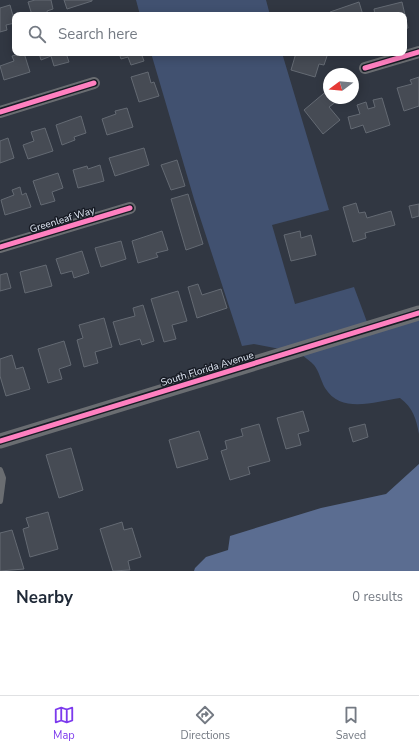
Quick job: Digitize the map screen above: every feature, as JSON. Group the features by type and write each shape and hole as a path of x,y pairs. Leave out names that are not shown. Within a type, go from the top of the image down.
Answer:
{"street":[{"path":"407,55 419,52"},
{"path":"364,68 405,56"},
{"path":"0,112 94,83"},
{"name":"Greenleaf Way","path":"0,248 130,208"},
{"name":"South Florida Avenue","path":"0,441 419,313"}],"lane":[{"path":"0,470 3,478 0,501"}],"shaded area":[{"path":"136,0 266,0 269,12 139,12"},
{"path":"152,56 283,56 329,210 272,225 295,304 354,287 367,322 280,349 254,344 242,346 194,199"},
{"path":"419,319 419,434 417,423 411,410 400,398 360,404 350,404 341,401 332,396 325,388 316,367 302,355"},
{"path":"419,464 419,571 194,571 206,557 228,550 230,536 321,508 386,494"}],"building":[{"path":"35,0 51,0 53,9 47,12 31,12 28,2"},
{"path":"64,0 92,0 92,1 67,9"},
{"path":"359,2 362,12 330,12"},
{"path":"402,2 404,12 374,12 374,9"},
{"path":"10,5 12,12 12,24 6,25 7,30 0,32 0,8"},
{"path":"12,56 25,56 30,72 4,80 0,66 14,61"},
{"path":"40,56 51,56 41,60"},
{"path":"51,56 67,56 69,62 54,66"},
{"path":"120,56 142,56 144,61 131,65 128,57 121,59"},
{"path":"295,56 327,56 324,65 319,64 315,77 291,70"},
{"path":"148,72 151,83 154,82 159,96 139,102 131,77"},
{"path":"419,77 419,106 404,111 397,88 412,84 410,80"},
{"path":"323,94 323,104 333,104 329,107 340,120 323,134 304,110"},
{"path":"382,98 390,125 366,133 363,125 351,129 348,117 360,114 357,105 366,102 368,109 375,107 373,100"},
{"path":"127,108 133,127 107,135 102,119 116,114 115,111"},
{"path":"81,116 86,133 74,137 75,140 62,145 56,125"},
{"path":"45,128 53,151 28,159 23,145 34,141 31,132"},
{"path":"8,138 14,158 0,163 0,141"},
{"path":"144,148 149,165 115,176 109,158"},
{"path":"177,160 185,186 171,190 161,165"},
{"path":"100,165 104,181 78,188 73,170 87,166 88,169"},
{"path":"58,173 63,188 52,192 55,201 41,205 33,181"},
{"path":"20,187 22,195 26,193 31,207 5,215 1,200 14,195 12,190"},
{"path":"188,194 203,244 186,250 171,199"},
{"path":"356,203 359,213 365,212 367,218 391,211 395,225 365,233 366,238 353,242 343,207"},
{"path":"419,204 419,216 412,218 409,206"},
{"path":"162,231 168,250 156,253 158,257 138,263 132,241"},
{"path":"300,231 301,238 311,235 316,255 291,261 284,235"},
{"path":"121,241 126,259 101,267 95,248"},
{"path":"82,251 89,273 74,278 72,271 61,274 56,259"},
{"path":"46,265 52,286 25,293 20,272"},
{"path":"7,273 11,288 0,291 0,275"},
{"path":"198,284 202,295 221,289 227,308 197,318 188,287"},
{"path":"178,291 187,321 172,325 176,339 164,342 151,299"},
{"path":"143,305 154,341 142,345 140,339 120,345 113,322 135,316 133,308"},
{"path":"104,318 112,347 95,352 98,363 84,367 77,340 83,338 79,325"},
{"path":"64,341 71,365 59,369 62,379 48,383 38,349"},
{"path":"12,355 16,369 23,367 30,389 6,396 0,376 0,359"},
{"path":"303,411 309,431 298,434 301,445 286,449 277,418"},
{"path":"259,424 270,461 248,467 250,474 230,480 221,451 227,449 225,441 243,436 241,429"},
{"path":"365,424 368,437 353,442 349,428"},
{"path":"199,431 208,459 177,468 169,440"},
{"path":"71,448 83,490 59,498 46,455"},
{"path":"48,512 58,549 30,557 23,529 29,527 26,518"},
{"path":"122,522 124,530 132,528 141,557 128,561 130,570 113,571 100,529"},
{"path":"12,530 24,569 0,571 0,533"}],"cycle path":[{"path":"407,56 419,52"},
{"path":"365,68 406,56"},
{"path":"0,112 94,83"},
{"path":"0,247 130,208"},
{"path":"0,441 419,313"}]}
